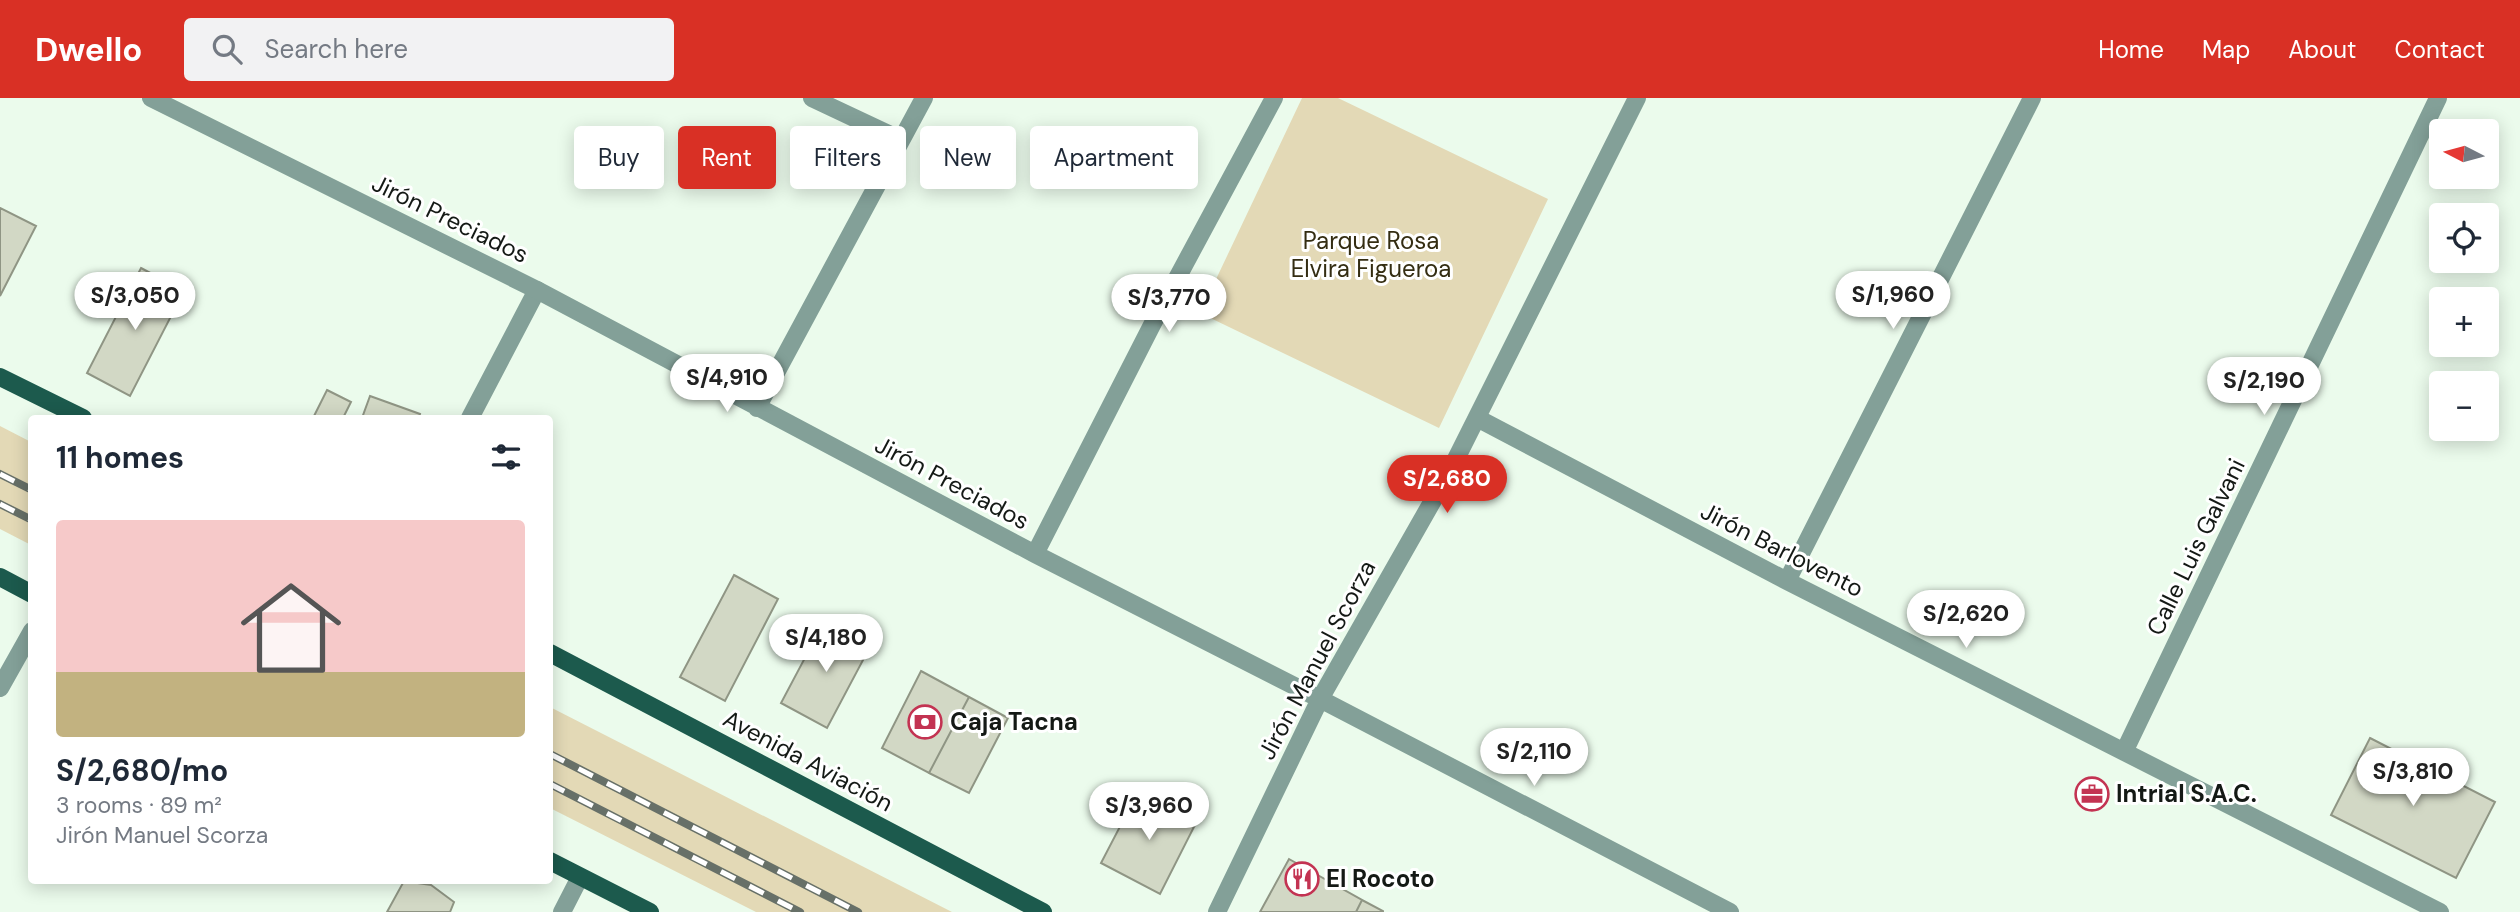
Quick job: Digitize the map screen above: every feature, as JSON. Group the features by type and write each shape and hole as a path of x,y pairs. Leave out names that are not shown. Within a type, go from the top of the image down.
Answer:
{"main road":[{"path":"0,377 77,415"},
{"path":"0,577 28,592"},
{"name":"Avenida Aviación","path":"553,655 1043,912"},
{"path":"553,863 650,912"}],"street":[{"name":"Jirón Preciados","path":"151,98 174,104 537,289 1035,554 1730,912"},
{"path":"812,98 871,126"},
{"path":"906,131 924,98"},
{"path":"1035,554 1153,323 1275,98"},
{"name":"Jirón Manuel Scorza","path":"1217,912 1320,699 1477,418 1637,98"},
{"path":"1787,581 2032,98"},
{"name":"Calle Luis Galvani","path":"2124,752 2438,98"},
{"path":"757,408 875,189"},
{"path":"472,415 537,289"},
{"name":"Jirón Barlovento","path":"1477,418 1787,581 2440,912"},
{"path":"0,688 28,638"},
{"path":"562,912 580,877"}],"green space":[{"name":"Parque Rosa Elvira Figueroa","path":"1302,98 1338,98 1548,199 1439,428 1200,313"},
{"path":"0,426 28,440 28,543 0,529"},
{"path":"553,709 952,912 756,912 553,810"}],"building":[{"path":"0,208 36,226 0,296"},
{"path":"141,268 184,291 130,396 87,373"},
{"path":"327,390 351,402 344,415 314,415"},
{"path":"370,396 420,414 420,415 363,415"},
{"path":"734,575 778,599 725,701 680,677"},
{"path":"825,620 871,645 827,728 781,703"},
{"name":"Caja Tacna","path":"921,671 969,697 929,773 882,748"},
{"path":"969,697 1008,718 969,793 929,773"},
{"path":"2370,738 2495,802 2456,878 2331,815"},
{"path":"1139,790 1197,821 1160,894 1101,863"},
{"name":"El Rocoto","path":"1289,859 1362,900 1356,912 1260,912"},
{"path":"402,884 431,885 454,902 450,912 387,912"},
{"path":"1362,900 1383,911 1383,912 1356,912"}],"railway":[{"path":"0,474 28,488"},
{"path":"0,504 28,518"},
{"path":"553,756 858,912"},
{"path":"553,786 800,912"}],"place":[{"name":"Caja Tacna","path":"925,722"},
{"name":"Intrial S.A.C.","path":"2092,794"},
{"name":"El Rocoto","path":"1302,879"}]}
